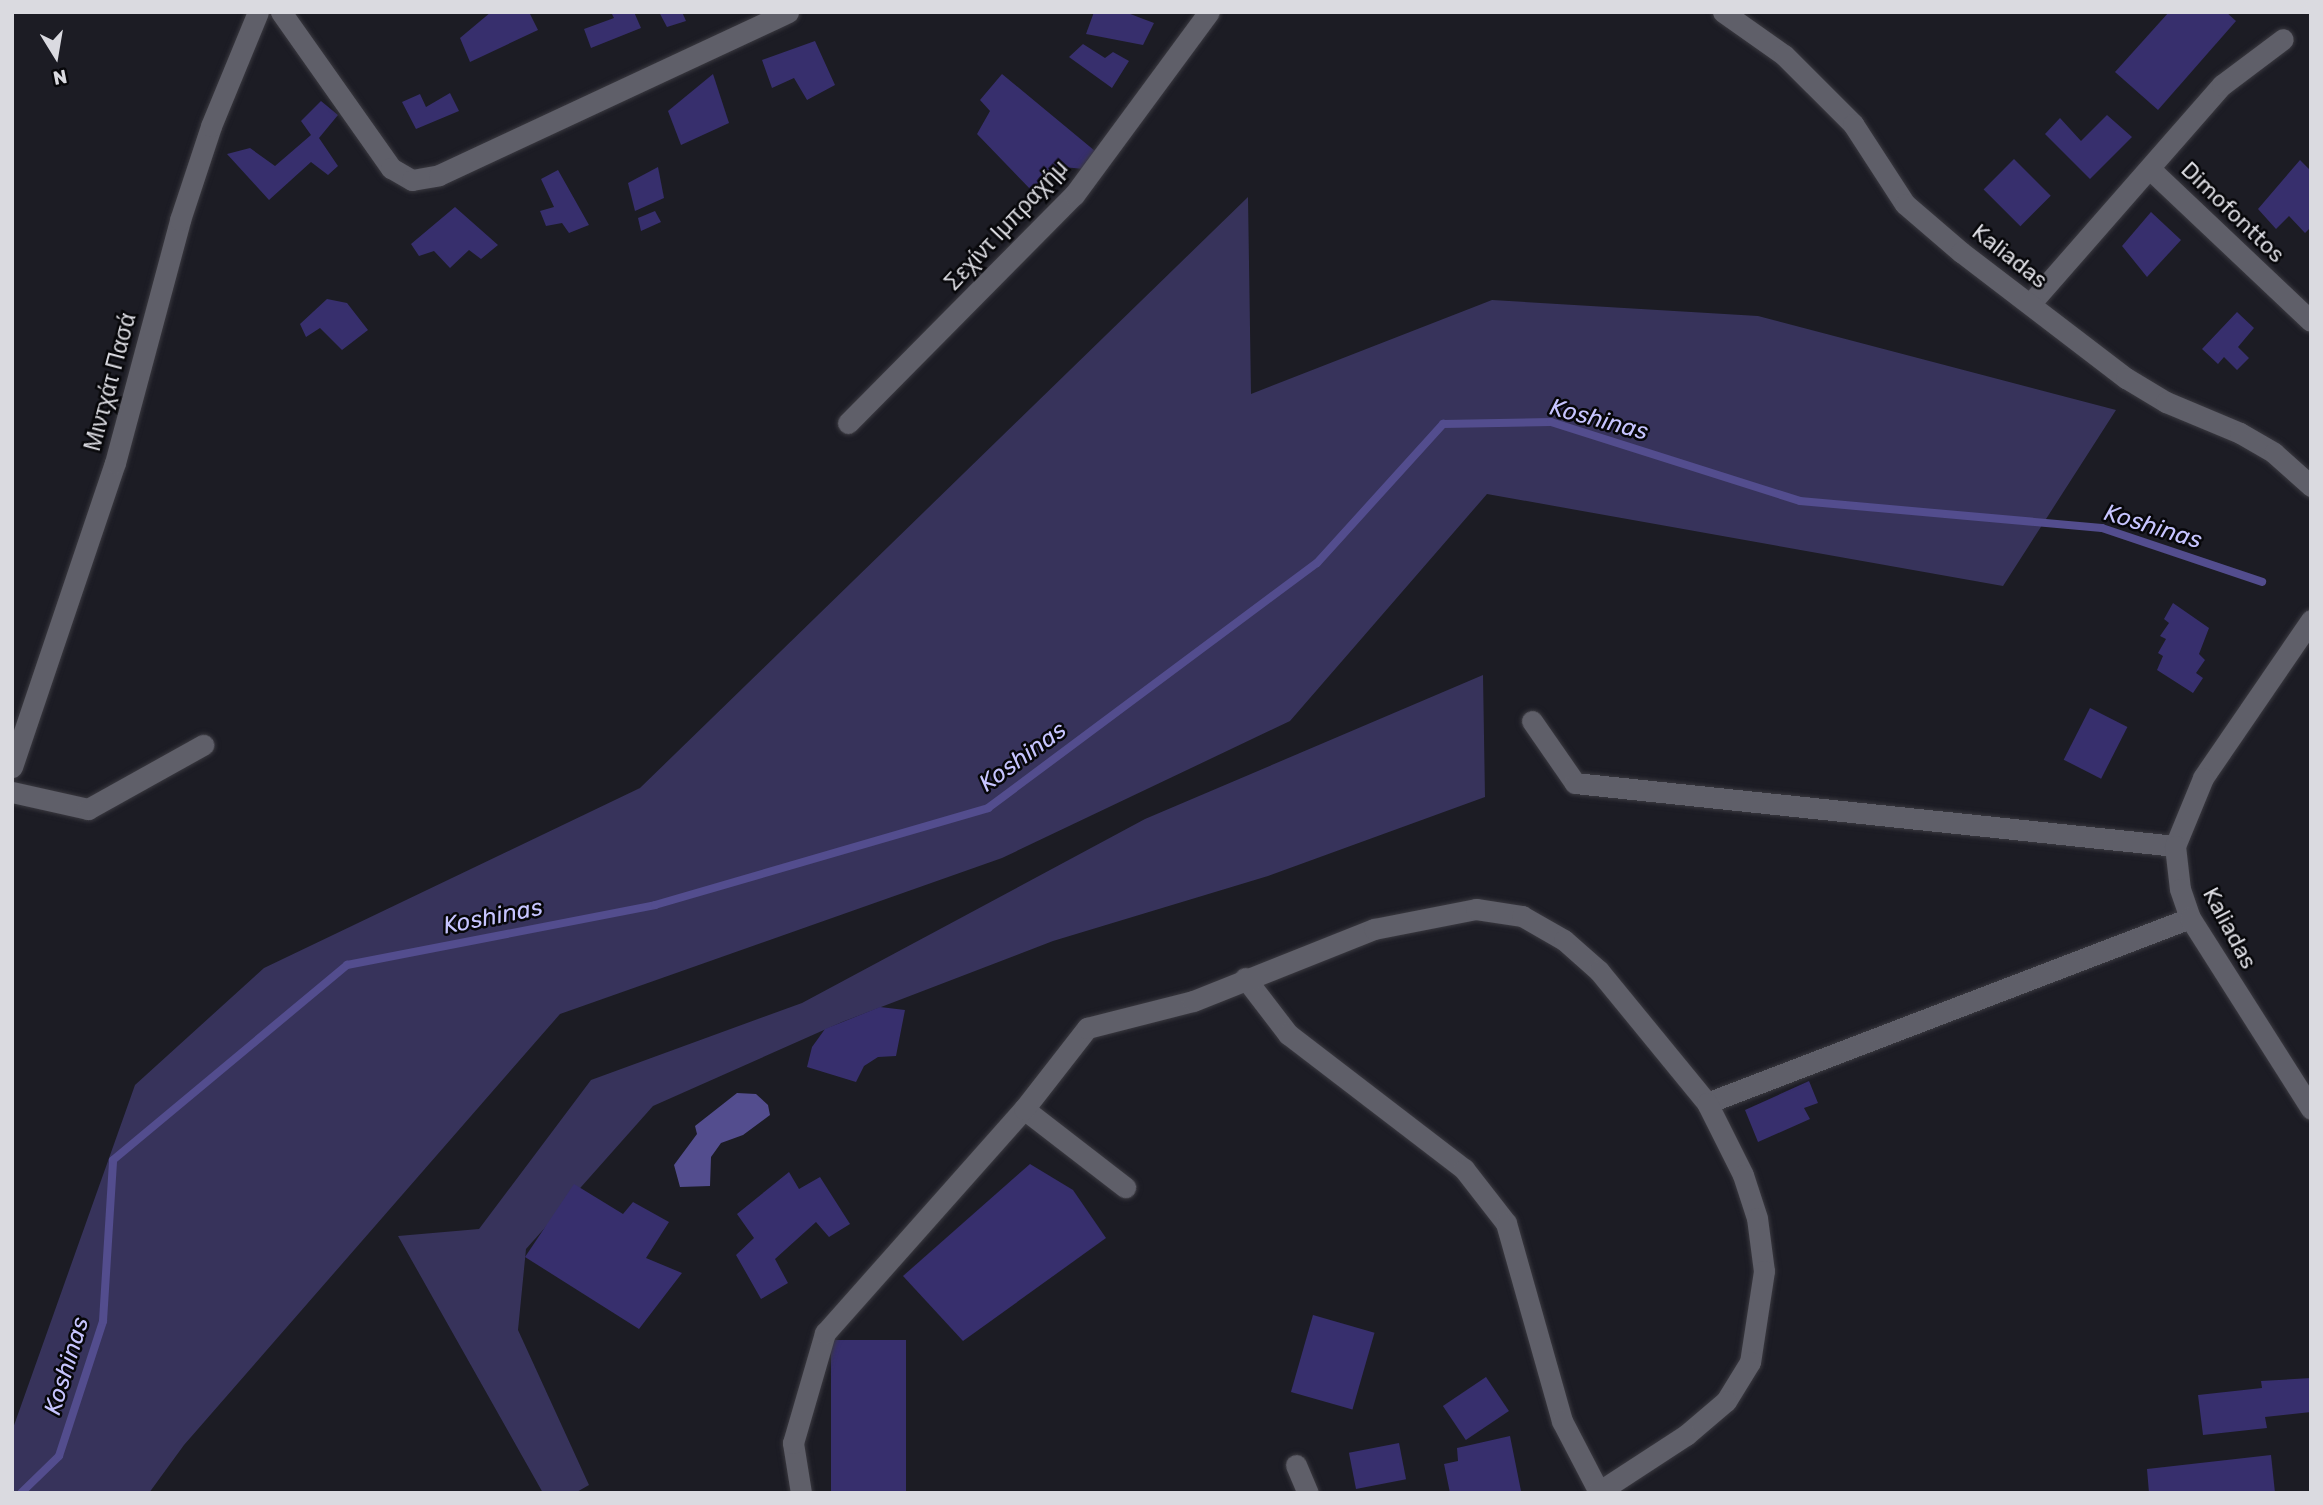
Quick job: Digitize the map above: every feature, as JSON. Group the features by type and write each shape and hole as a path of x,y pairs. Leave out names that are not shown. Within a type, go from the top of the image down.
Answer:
{"street":[{"name":"Μιντχάτ Πασά","path":"12,767 115,463 180,220 211,126 258,12"},
{"path":"281,12 391,168 412,180 439,175 788,12"},
{"name":"Σεχίντ Ιμπραχήμ","path":"848,423 1074,195 1209,12"},
{"name":"Kaliadas","path":"1723,12 1784,55 1853,124 1905,204 2126,378 2200,418 2240,433 2274,453 2311,486"},
{"path":"2030,304 2222,85 2283,39"},
{"name":"Dimofonttos","path":"2150,169 2311,321"},
{"name":"Kaliadas","path":"2311,620 2203,778 2175,846 2180,889 2190,918 2311,1109"},
{"path":"1532,721 1575,783 2175,846"},
{"path":"12,792 88,809 203,745"},
{"path":"801,1493 793,1443 825,1333 1024,1110 1087,1028 1193,1001 1245,978 1317,948 1429,915 1476,909 1522,916 1564,940 1600,971 1707,1102 1743,1175 1756,1217 1763,1271 1750,1362 1726,1401 1696,1426 1598,1492 1562,1421 1506,1223 1464,1169 1288,1034 1245,978"},
{"path":"1707,1102 2190,918"},
{"path":"1024,1110 1125,1187"},
{"path":"1297,1465 1308,1493"}],"shaded area":[{"path":"1248,197 1251,394 1492,300 1758,316 2116,410 2003,586 1487,494 1290,721 1002,858 560,1014 184,1445 149,1493 12,1493 12,1431 135,1085 264,968 640,788"},
{"path":"1483,675 1485,797 1268,876 1053,941 842,1022 653,1106 526,1249 518,1330 589,1485 575,1493 543,1493 398,1236 479,1229 591,1080 802,1003 1145,819"},
{"path":"737,1093 756,1094 768,1105 770,1115 743,1135 721,1143 711,1157 710,1186 680,1187 674,1165 697,1134 695,1126"}],"building":[{"path":"491,12 529,12 538,30 470,62 460,38"},
{"path":"611,12 634,12 641,28 591,48 584,29 614,18"},
{"path":"659,12 682,12 686,21 667,27"},
{"path":"1094,12 1125,12 1154,23 1143,45 1086,34"},
{"path":"2169,12 2226,12 2236,21 2158,110 2115,72"},
{"path":"815,41 835,85 807,100 794,78 772,88 762,60"},
{"path":"1083,44 1105,58 1113,52 1129,61 1112,88 1069,57"},
{"path":"713,74 729,123 681,145 668,111"},
{"path":"1002,74 1095,151 1083,169 1054,166 1033,192 977,134 990,111 980,100"},
{"path":"450,93 459,111 416,129 402,102 420,94 426,107"},
{"path":"321,101 338,115 319,138 338,166 328,175 311,162 269,200 227,154 250,148 275,166 311,135 301,121"},
{"path":"2107,115 2132,137 2090,179 2045,134 2060,118 2081,141"},
{"path":"2014,159 2051,196 2020,226 1984,189"},
{"path":"2300,160 2311,171 2311,227 2305,233 2289,216 2276,229 2258,209"},
{"path":"658,167 664,198 635,211 628,183"},
{"path":"558,170 589,225 569,233 562,223 546,226 540,211 554,207 541,179"},
{"path":"455,207 498,245 481,259 469,250 450,268 434,251 419,256 411,244"},
{"path":"655,211 661,222 641,231 638,218"},
{"path":"2151,212 2181,240 2147,277 2122,246"},
{"path":"327,299 347,303 368,330 342,350 320,328 306,337 300,324"},
{"path":"2237,312 2254,328 2238,347 2249,358 2237,370 2224,357 2218,364 2202,349"},
{"path":"2173,603 2209,628 2199,654 2205,660 2196,673 2203,678 2193,693 2157,670 2163,656 2158,653 2166,639 2160,636 2169,623 2164,619"},
{"path":"2090,708 2127,727 2101,779 2064,760"},
{"path":"880,1007 905,1010 896,1056 878,1057 864,1066 856,1082 807,1067 812,1047 825,1029"},
{"path":"1809,1081 1818,1103 1804,1108 1810,1119 1758,1142 1745,1110"},
{"path":"1030,1164 1073,1190 1106,1238 963,1341 903,1276"},
{"path":"789,1172 799,1189 820,1177 850,1224 829,1237 816,1222 775,1259 788,1283 761,1299 736,1255 754,1238 737,1214"},
{"path":"574,1184 623,1214 633,1202 669,1222 646,1258 682,1273 639,1329 525,1257"},
{"path":"1313,1315 1375,1333 1352,1410 1291,1392"},
{"path":"831,1340 906,1340 906,1493 831,1493"},
{"path":"1486,1377 1509,1411 1466,1440 1443,1406"},
{"path":"2311,1378 2311,1412 2265,1417 2267,1428 2203,1435 2198,1395 2262,1388 2261,1381"},
{"path":"1510,1436 1521,1491 1450,1493 1444,1464 1458,1461 1457,1448"},
{"path":"1399,1443 1406,1479 1356,1489 1349,1453"},
{"path":"2271,1455 2275,1493 2149,1493 2147,1469"}],"waterway":[{"name":"Koshinas","path":"21,1493 59,1456 103,1321 113,1160 347,965 655,905 988,808 1317,563 1443,424 1551,422 1800,501 2102,528 2262,582"}]}
